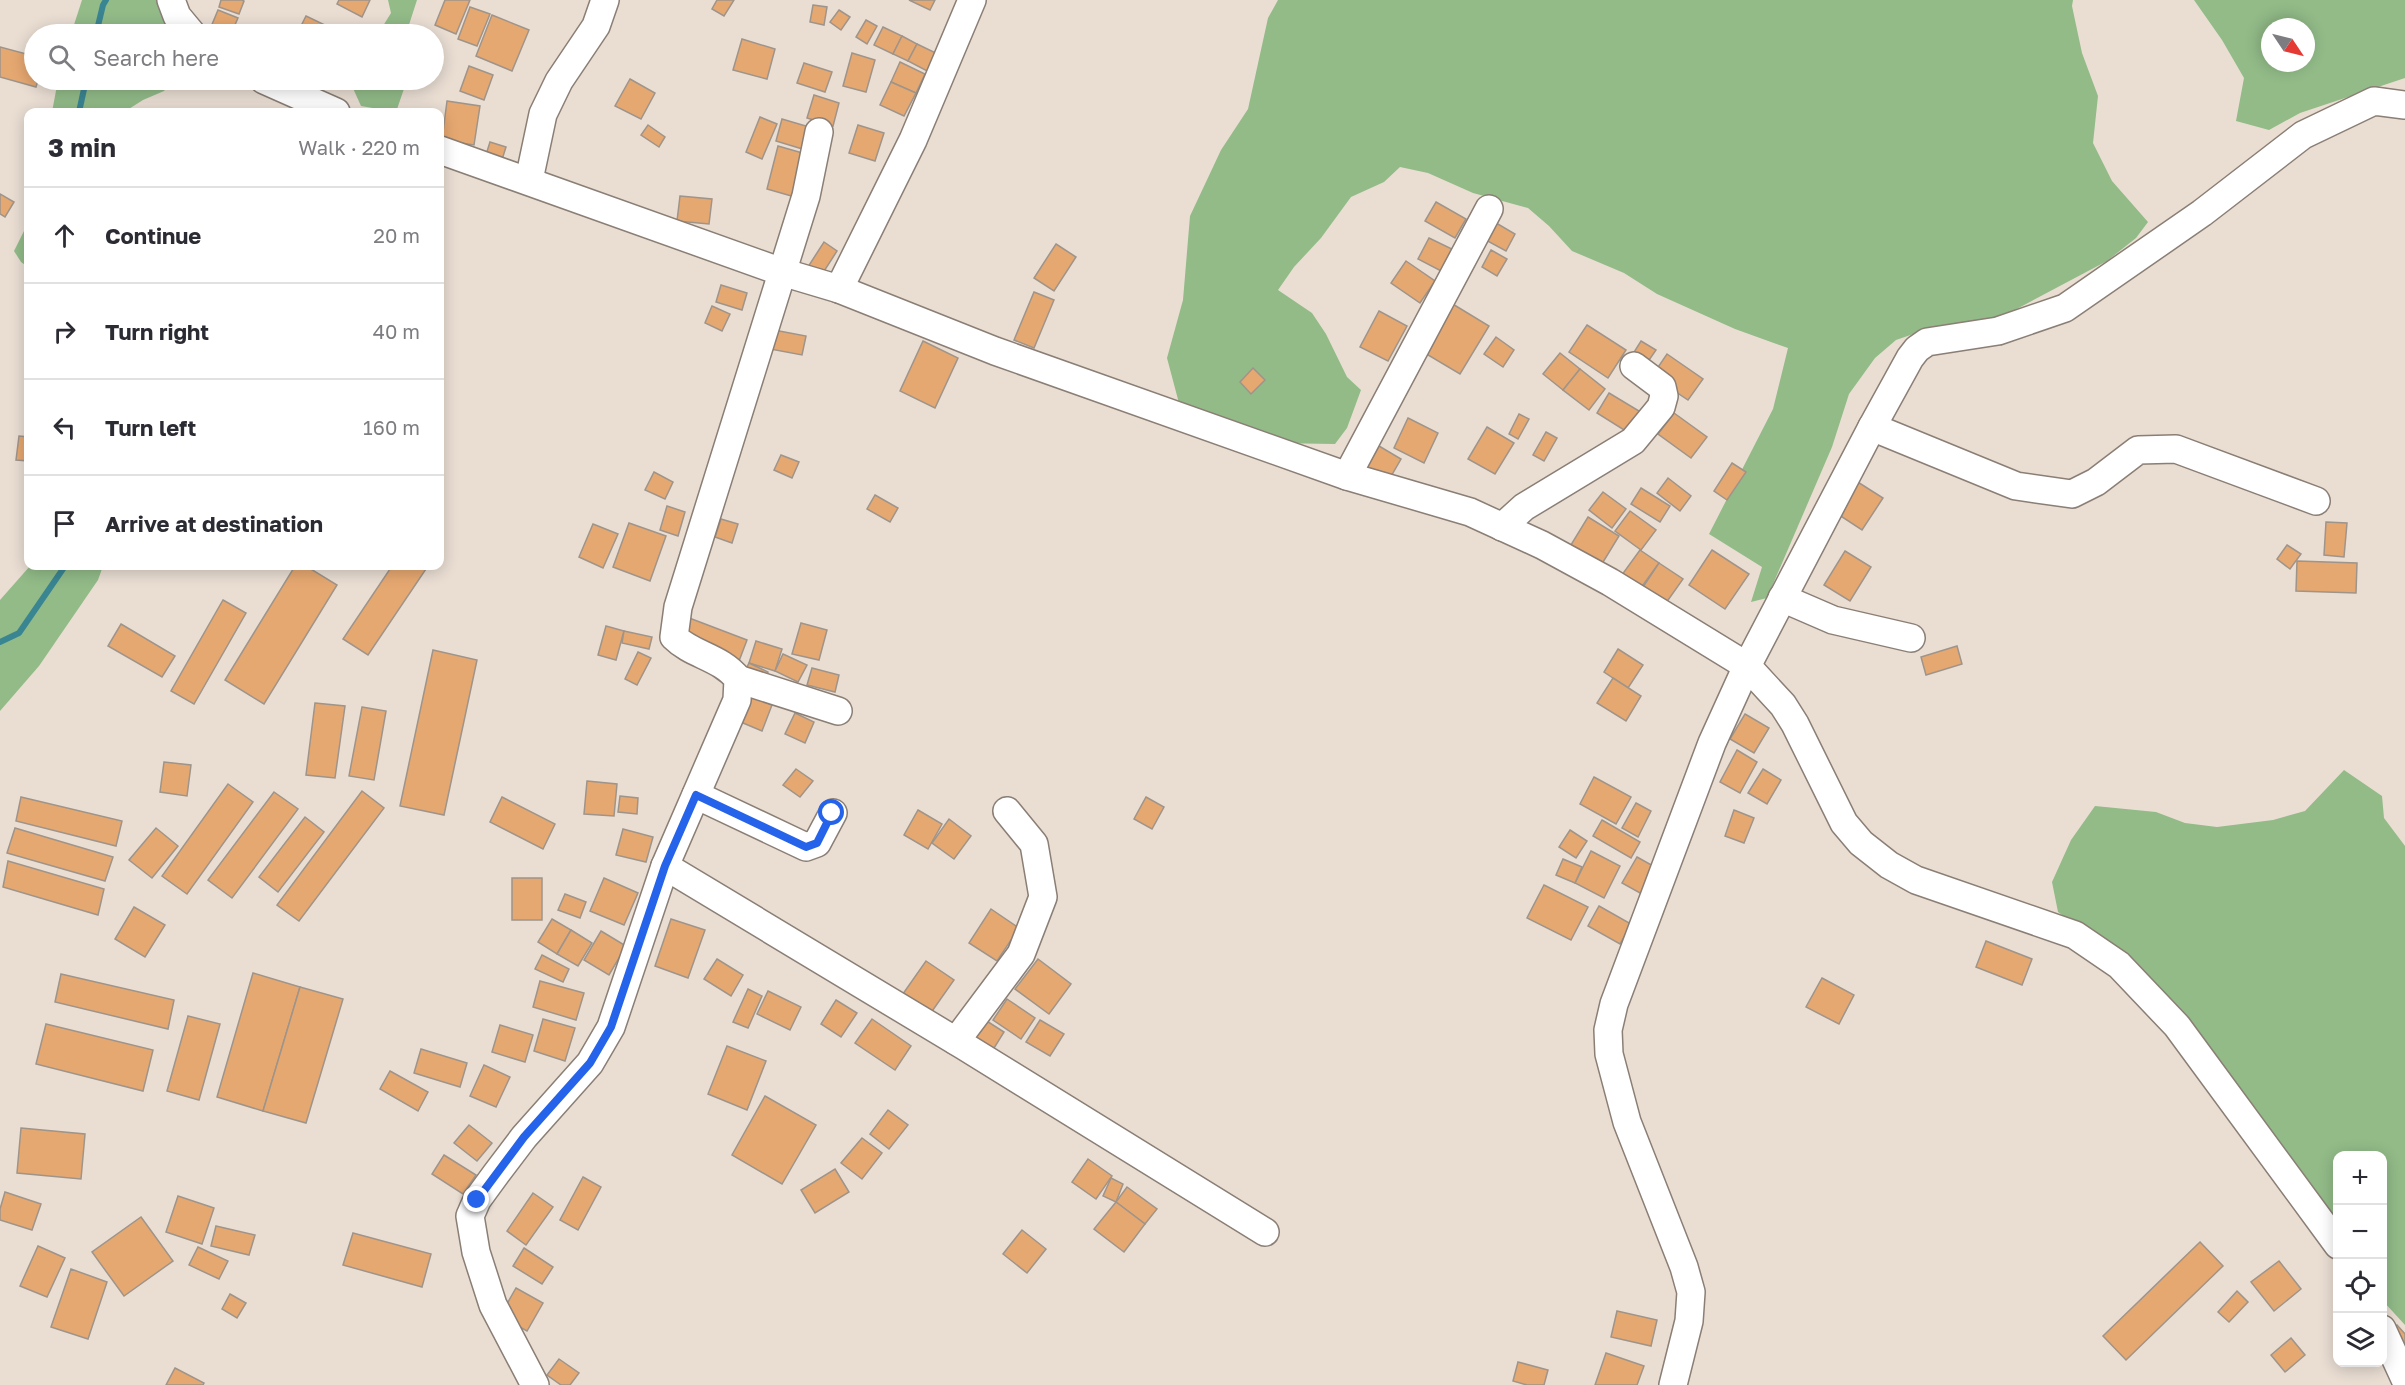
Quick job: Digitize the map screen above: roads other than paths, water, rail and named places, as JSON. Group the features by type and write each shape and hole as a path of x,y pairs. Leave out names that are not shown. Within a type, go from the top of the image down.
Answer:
{"street":[{"path":"171,0 177,16 184,24"},
{"path":"529,180 543,114 559,81 596,26 605,0"},
{"path":"839,289 913,140 972,0"},
{"path":"286,90 327,108"},
{"path":"1673,1385 1689,1321 1691,1292 1684,1267 1627,1122 1609,1054 1608,1030 1614,1004 1712,743 1747,666 1910,358 1927,342 1998,331 2065,308 2202,213 2303,135 2374,101 2405,105"},
{"path":"819,132 806,196 678,607 674,637 683,646 703,653 731,670 738,678 838,711"},
{"path":"444,151 782,272 839,289 972,342 1347,476 1470,512 1542,544 1610,582 1747,666 1783,705 1795,724 1844,824 1861,843 1889,865 1916,880 2075,935 2119,965 2177,1026 2333,1240"},
{"path":"1347,476 1489,209"},
{"path":"1502,527 1524,507 1633,441 1661,407 1664,396 1662,387 1634,366"},
{"path":"1872,427 2016,486 2072,494 2096,482 2138,450 2176,449 2316,501"},
{"path":"1782,598 1833,620 1911,639"},
{"path":"535,1385 493,1305 476,1252 470,1216 477,1200 503,1164 590,1063 611,1027 665,866 737,700 738,678"},
{"path":"696,795 806,847 817,843 832,813"},
{"path":"956,1041 1021,954 1043,897 1034,844 1007,811"},
{"path":"665,866 956,1041 1265,1233"},
{"path":"2387,1340 2405,1379"}],"waterway":[{"path":"98,24 106,0"},
{"path":"80,108 84,90"},
{"path":"0,642 19,633 62,570"}]}
